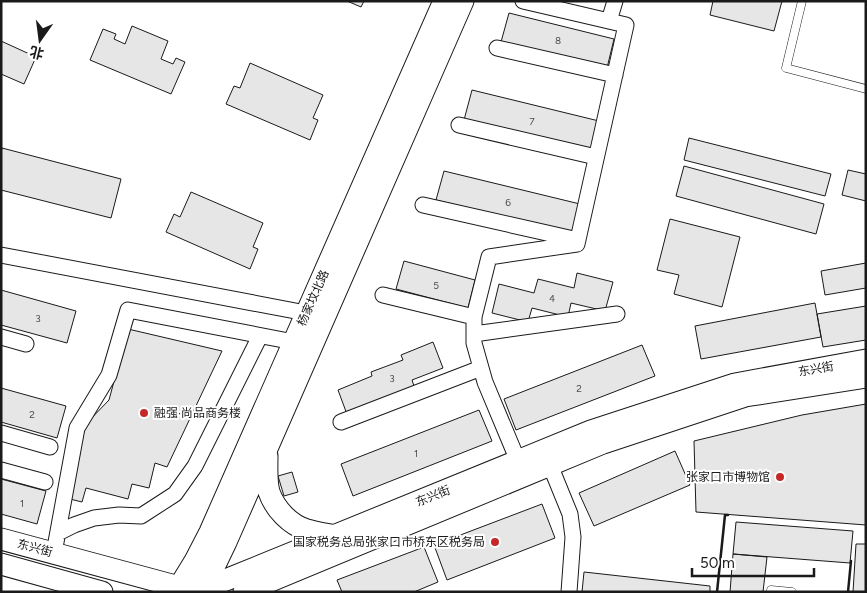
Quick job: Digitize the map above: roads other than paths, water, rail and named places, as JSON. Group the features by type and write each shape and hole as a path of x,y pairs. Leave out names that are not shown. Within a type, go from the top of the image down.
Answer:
{"main road":[{"name":"杨家坟北路","path":"178,589 196,561 210,532 444,1"},
{"name":"杨家坟北路","path":"203,589 226,542 463,1"},
{"name":"东兴街","path":"244,592 547,458 591,431 735,384 866,360"},
{"name":"东兴街","path":"1,539 56,543 178,589 203,589 518,461 547,458 603,443 744,396 866,377"},
{"path":"268,447 266,473 269,491 277,507 288,520 306,530 335,536"},
{"name":"东兴街","path":"1,564 94,591"}],"street":[{"path":"518,461 485,382 474,343 474,317 489,258 577,244 626,25 523,1"},
{"path":"609,21 615,1"},
{"path":"497,48 615,75"},
{"path":"459,125 596,158"},
{"path":"423,205 578,240"},
{"path":"1,255 306,313"},
{"path":"383,295 474,317"},
{"path":"56,543 77,428 109,374 128,310 294,342"},
{"path":"474,334 616,314"},
{"path":"56,543 74,525 94,518 119,515 141,516 175,494 195,466 260,336"},
{"path":"1,337 26,344"},
{"path":"341,422 482,368"},
{"path":"1,433 50,447"},
{"path":"547,458 570,514 573,537 569,592"},
{"path":"1,470 45,482"}],"lane":[{"path":"802,1 786,68 866,88"},
{"path":"771,590 792,592"}],"place":[{"name":"融强·尚品商务楼","path":"144,413"},
{"name":"张家口市博物馆","path":"780,477"},
{"name":"国家税务总局张家口市桥东区税务局","path":"495,542"}]}
